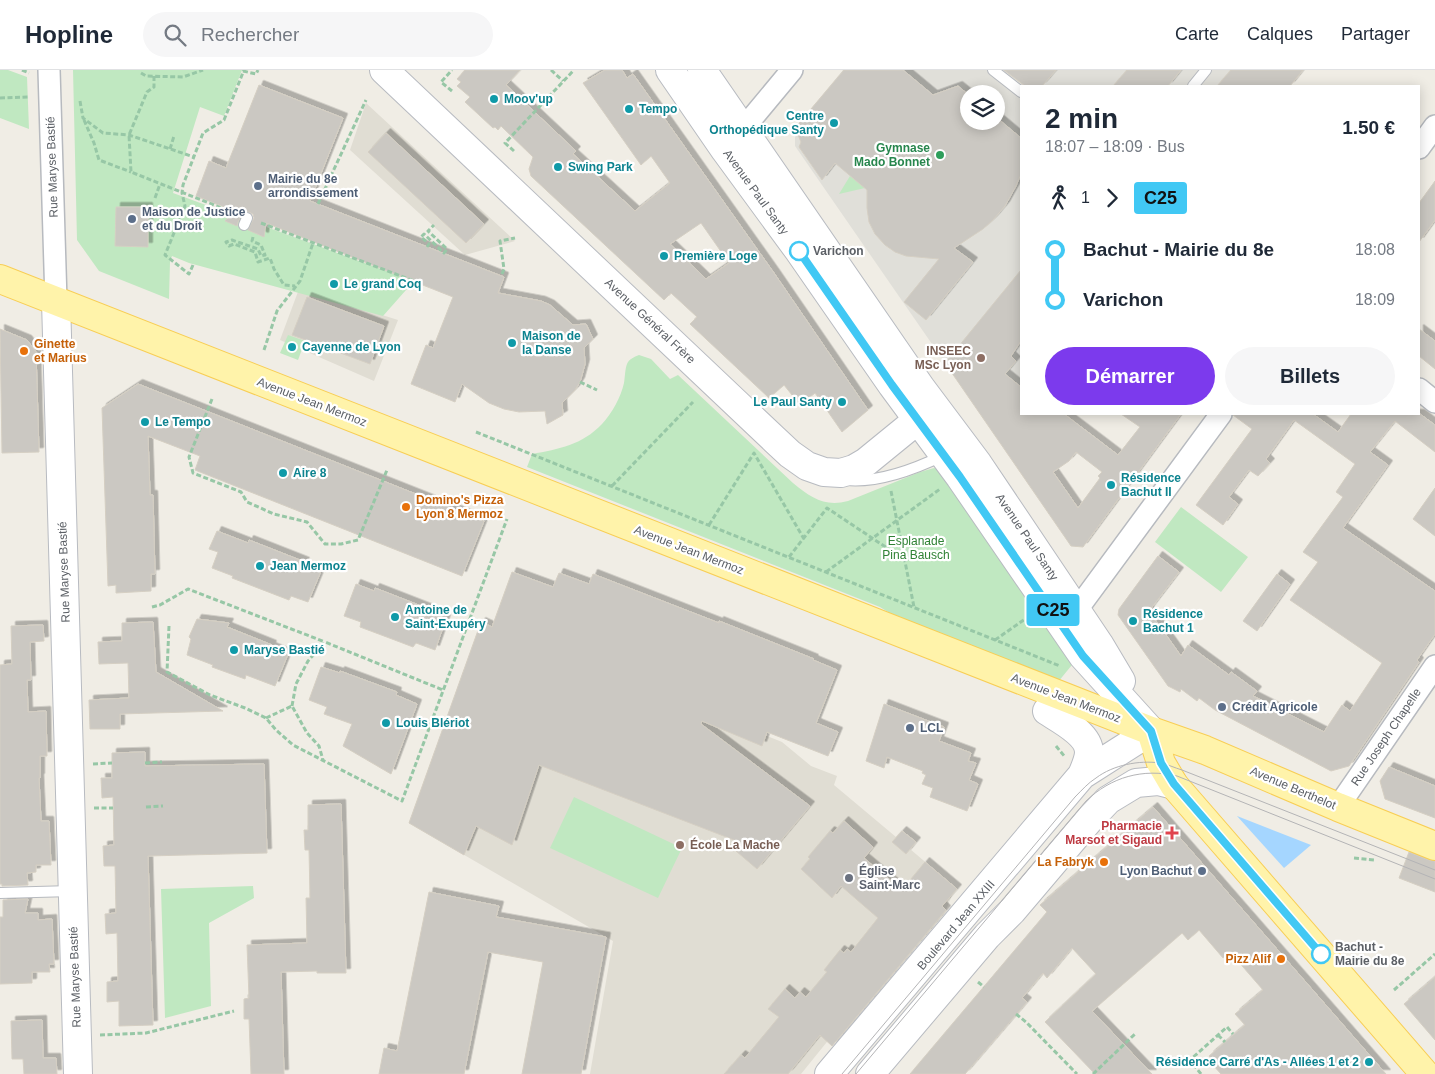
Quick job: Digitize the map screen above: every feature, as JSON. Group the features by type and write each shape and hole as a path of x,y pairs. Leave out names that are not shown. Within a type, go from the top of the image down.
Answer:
{"main road":[{"name":"Avenue Général Frère","path":"384,70 775,440 807,466 824,472 841,473 854,469 866,462 926,413"},
{"name":"Avenue Paul Santy","path":"670,70 725,150 799,251 953,449 982,470 1068,616 1099,644 1151,731"},
{"name":"Avenue Paul Santy","path":"702,70 743,129 926,413"},
{"name":"Avenue Jean Mermoz","path":"0,279 57,308 1048,711 1151,731"},
{"name":"Avenue Jean Mermoz","path":"0,293 57,308 1151,731"},
{"name":"Rue Maryse Bastié","path":"57,308 78,1074"},
{"name":"Boulevard Jean XXIII","path":"829,1074 1075,767 1090,754 1089,744 1083,736 1048,711"},
{"name":"Boulevard Jean XXIII","path":"1075,767 1151,731"},
{"path":"1151,731 1161,763 1174,784 1425,1074"},
{"path":"870,1074 987,936 1012,911 1108,800 1151,731"},
{"name":"Avenue Berthelot","path":"1151,731 1205,750 1338,808 1435,846"},
{"path":"1108,800 1136,783 1158,781 1174,784"}],"street":[{"name":"Rue Maryse Bastié","path":"49,70 57,308"},
{"path":"725,150 792,70"},
{"path":"1420,147 1435,126"},
{"path":"1420,390 1435,402"},
{"path":"1068,616 1220,415"},
{"name":"Rue Joseph Chapelle","path":"1338,808 1435,666"}],"lane":[{"path":"994,70 1020,91"},
{"path":"1194,85 1206,70"},
{"path":"824,472 838,480 859,482 881,479 932,461 953,449"},
{"path":"0,893 73,891"}],"path":[{"path":"141,73 146,76 184,77 203,70"},
{"path":"193,265 189,274 165,255 185,206 182,193 183,186 203,133 224,120 244,70 256,74 258,70"},
{"path":"452,70 441,82 452,91"},
{"path":"551,70 563,81"},
{"path":"514,151 505,143 574,70"},
{"path":"131,172 129,135 147,92 154,87 154,76"},
{"path":"0,98 28,97"},
{"path":"318,204 366,100"},
{"path":"80,101 99,160 232,213"},
{"path":"84,118 103,133 129,135 194,157"},
{"path":"170,149 174,136"},
{"path":"155,198 160,184"},
{"path":"264,225 414,281"},
{"path":"427,247 429,244 421,237 424,234 444,253 447,249 428,231 434,225"},
{"path":"256,230 252,241 260,245 266,255 261,256 258,249 232,240 226,242 229,246 234,244 255,252 258,262 270,258 284,285 295,286"},
{"path":"502,274 504,269 500,242 515,238"},
{"path":"264,350 277,311 300,281 313,243"},
{"path":"580,382 596,390"},
{"path":"212,399 188,457 193,473 241,492 247,502 274,514 307,522 325,544 341,544 358,540 387,470"},
{"path":"612,486 693,402"},
{"path":"476,432 1069,669"},
{"path":"709,525 754,453 804,539"},
{"path":"826,572 942,488"},
{"path":"890,489 914,608"},
{"path":"789,558 827,508 905,560"},
{"path":"169,626 166,672 210,695 266,718 276,730 293,744 402,801 507,518"},
{"path":"905,560 916,556"},
{"path":"152,607 160,605 188,589 443,690"},
{"path":"995,640 1031,615"},
{"path":"322,760 319,746 307,732 292,706 296,684 308,661 325,642"},
{"path":"266,718 292,706"},
{"path":"1054,745 1075,767"},
{"path":"145,763 162,762"},
{"path":"146,807 163,806"},
{"path":"1354,858 1374,860"},
{"path":"1394,990 1435,954"},
{"path":"77,1035 146,1033 234,1011"},
{"path":"1016,1014 1077,1074"},
{"path":"1201,1074 1190,1060 1227,1028 1232,1034"},
{"path":"1093,1074 1136,1033"},
{"path":"1218,1035 1225,1042"}],"shaded area":[{"path":"843,70 1280,70 1269,85 1020,85 1020,407 997,438 795,146 795,128"},
{"path":"366,103 515,241 465,255 350,150"},
{"path":"299,289 398,320 374,381 280,340"},
{"name":"École La Mache","path":"481,622 782,742 811,766 837,776 834,785 896,837 902,831 916,842 910,849 957,889 953,893 946,910 844,1031 839,1027 801,1074 590,1074 613,941 409,823"}],"green space":[{"path":"0,70 8,70 27,77 29,129 0,118"},
{"path":"73,70 242,70 224,116 200,107 173,193 414,281 383,316 189,263 172,256 170,262 169,299 99,271 77,240"},
{"path":"850,176 865,188 839,194"},
{"path":"288,335 305,341 298,360 280,353"},
{"name":"Esplanade Pina Bausch","path":"639,355 651,359 670,379 678,375 793,483 819,500 840,503 920,472 934,468 943,470 1076,660 1058,682 901,620 880,607 527,467 532,454 570,445 586,437 602,424 613,410 621,394 628,362"},
{"path":"1181,507 1248,557 1221,592 1155,542"},
{"path":"574,797 682,848 658,898 550,848"},
{"path":"253,886 254,898 209,923 211,1006 165,1018 161,889"}],"water":[{"path":"1237,816 1311,845 1284,868"}],"building":[{"path":"465,70 520,70 506,85 576,151 573,154 635,211 670,183 651,156 641,165 583,83 605,70 622,70 627,78 633,74 868,410 842,432 815,393 800,405 784,385 769,398 690,324 697,317 671,293 664,300 531,176 529,169 533,157 501,126 498,130 495,127 493,128 465,102 470,97 457,86 461,82 457,79","holes":["701,223 729,263 706,279 670,244"]},
{"name":"Gymnase Mado Bonnet","path":"844,70 903,70 933,95 958,86 960,88 960,130 1005,130 1005,125 1020,137 1020,176 1005,206 993,220 954,248 973,262 926,320 904,302 939,259 906,256 895,252 885,245 875,234 869,222 867,190 835,163 822,180 799,147 801,142 795,128"},
{"path":"1004,70 1056,70 1043,85 1024,85"},
{"path":"1127,70 1181,70 1169,85 1114,85"},
{"path":"1231,70 1303,70 1291,85 1218,85"},
{"path":"259,85 343,118 310,201 504,277 498,293 541,301 550,305 573,325 586,324 593,339 584,348 585,364 580,382 562,403 563,415 547,424 545,411 519,412 504,409 489,403 462,384 455,402 411,384 426,345 433,348 453,297 266,223 264,237 248,230 254,218 253,214 249,212 243,213 237,226 225,221 234,211 196,196 209,161 226,168"},
{"path":"386,133 484,224 466,243 368,152"},
{"path":"1435,181 1435,220 1420,241 1420,202"},
{"name":"Maison de Justice et du Droit","path":"116,207 148,207 148,247 115,246"},
{"path":"1020,271 1020,342 1011,356 1016,361 1005,374 1020,386 1020,415 1065,415 1118,455 1140,427 1122,415 1180,415 1083,547 1071,546 945,363","holes":["1076,452 1102,472 1098,476 1100,478 1078,508 1053,472 1069,461"]},
{"path":"307,297 384,326 370,364 292,335"},
{"path":"0,329 27,340 36,352 39,452 2,453"},
{"path":"1420,330 1435,341 1435,369 1420,357"},
{"path":"138,384 484,521 462,576 195,470 200,456 148,436 150,495 153,495 155,574 151,574 151,591 116,593 116,585 108,586 102,408"},
{"path":"1420,414 1435,425 1435,452 1395,421 1370,452 1388,465 1343,528 1435,591 1435,634 1417,660 1419,662 1349,766 1331,771 1215,710 1199,698 1197,701 1181,689 1180,692 1168,686 1118,615 1119,609 1158,556 1179,572 1149,611 1181,656 1188,645 1229,675 1231,672 1257,691 1253,696 1324,732 1342,705 1350,711 1382,663 1290,600 1318,562 1303,552 1343,497 1336,492 1355,464 1294,420 1266,459 1270,463 1258,476 1249,470 1229,497 1238,504 1223,525 1196,505 1252,429 1233,415 1314,415 1338,432 1350,415"},
{"path":"1435,488 1435,536 1413,519"},
{"name":"Jean Mermoz","path":"217,531 248,543 249,540 305,562 303,565 321,571 308,602 291,596 289,600 232,578 233,576 212,568 218,552 209,549"},
{"path":"512,572 553,587 559,573 589,584 593,574 719,623 719,621 837,670 816,723 838,732 828,756 767,732 762,746 702,721 701,724 810,806 757,869 730,846 734,840 539,765 512,845 476,826 464,855 409,823 481,622 492,627"},
{"path":"1277,574 1290,584 1257,631 1243,621"},
{"name":"Antoine de Saint-Exupéry","path":"356,584 374,591 375,588 429,609 428,612 446,619 435,650 416,643 413,647 360,627 361,622 344,616"},
{"name":"Maryse Bastié","path":"197,619 229,623 227,627 272,645 271,647 288,654 275,686 246,675 245,679 212,667 213,665 187,655 191,639 189,637"},
{"path":"153,622 156,672 223,711 120,714 120,729 90,729 89,700 129,698 128,663 99,664 98,642 122,641 122,623"},
{"path":"43,625 44,641 30,642 31,680 27,680 28,712 46,711 47,756 40,756 39,778 41,821 49,821 51,865 36,865 36,872 27,873 28,885 2,886 0,884 0,665 12,664 11,626"},
{"name":"Louis Blériot","path":"321,667 340,673 340,671 397,692 396,695 417,704 391,774 343,746 352,724 324,714 327,707 309,700"},
{"path":"884,704 944,727 939,741 971,753 968,761 976,763 969,780 978,784 967,811 930,797 933,788 922,784 926,775 922,773 923,771 887,757 884,768 866,761"},
{"path":"145,752 145,766 264,764 267,853 148,856 153,1025 119,1026 119,1001 107,1002 107,982 118,981 117,933 106,934 105,914 116,913 115,866 104,866 103,846 114,845 113,797 102,798 101,778 112,778 112,753"},
{"path":"1389,767 1435,786 1435,818 1385,799 1380,781"},
{"path":"341,804 346,973 317,973 317,971 281,972 284,1074 251,1074 249,1019 244,1019 244,999 249,998 247,945 307,943 306,898 310,898 309,850 305,850 304,830 308,830 308,805"},
{"path":"1153,807 1386,1074 1221,1074 1212,1064 1215,1063 1209,1056 1245,1025 1235,1014 1263,990 1230,952 1223,958 1199,930 1188,940 1182,933 1092,1011 1152,1074 1095,1074 1045,1022 1096,974 1072,948 1047,978 1043,973 1022,998 1027,1002 965,1074 910,1074 1047,912 1040,905"},
{"path":"844,821 873,847 864,858 902,890 925,862 957,889 942,906 946,910 832,1046 820,1035 788,1074 724,1074 741,1055 745,1058 779,1017 768,1009 785,989 795,998 800,992 806,997 827,972 824,970 840,950 844,953 847,949 851,952 878,918 841,886 832,898 801,869 810,859 808,857 830,831 833,833"},
{"path":"902,831 916,842 906,854 892,842"},
{"path":"1409,852 1435,861 1435,892 1399,878"},
{"path":"429,892 499,906 496,917 606,937 581,1074 522,1074 543,962 488,952 464,1074 379,1074 384,1048 397,1051"},
{"path":"28,899 25,913 38,913 38,920 52,919 54,964 49,964 50,972 32,972 32,983 0,984 0,917 3,917 3,900"},
{"path":"1435,977 1435,1040 1404,1004"},
{"path":"42,1020 43,1058 56,1058 57,1074 24,1074 23,1059 12,1059 11,1021"}],"tram line":[{"path":"842,1074 1075,797 1093,780 1110,770 1126,764 1152,762 1168,765 1435,870"},
{"path":"856,1074 1086,801 1106,786 1128,776 1152,773 1177,776 1435,879"}],"bus line":[{"name":"C25","path":"799,251 892,385 960,477 1083,656 1151,731 1161,763 1174,784 1321,954"}],"place":[{"name":"Moov'up","path":"494,99"},
{"name":"Tempo","path":"629,109"},
{"name":"Centre Orthopédique Santy","path":"834,123"},
{"name":"Gymnase Mado Bonnet","path":"940,155"},
{"name":"Swing Park","path":"558,167"},
{"name":"Mairie du 8e arrondissement","path":"258,186"},
{"name":"Maison de Justice et du Droit","path":"132,219"},
{"name":"Varichon","path":"799,251"},
{"name":"Première Loge","path":"664,256"},
{"name":"Le grand Coq","path":"334,284"},
{"name":"Maison de la Danse","path":"512,343"},
{"name":"Cayenne de Lyon","path":"292,347"},
{"name":"Ginette et Marius","path":"24,351"},
{"name":"INSEEC MSc Lyon","path":"981,358"},
{"name":"Le Paul Santy","path":"842,402"},
{"name":"Le Tempo","path":"145,422"},
{"name":"Aire 8","path":"283,473"},
{"name":"Résidence Bachut II","path":"1111,485"},
{"name":"Domino's Pizza Lyon 8 Mermoz","path":"406,507"},
{"name":"Jean Mermoz","path":"260,566"},
{"name":"Antoine de Saint-Exupéry","path":"395,617"},
{"name":"Résidence Bachut 1","path":"1133,621"},
{"name":"Maryse Bastié","path":"234,650"},
{"name":"Crédit Agricole","path":"1222,707"},
{"name":"Louis Blériot","path":"386,723"},
{"name":"LCL","path":"910,728"},
{"name":"Pharmacie Marsot et Sigaud","path":"1172,833"},
{"name":"École La Mache","path":"680,845"},
{"name":"La Fabryk","path":"1104,862"},
{"name":"Lyon Bachut","path":"1202,871"},
{"name":"Église Saint-Marc","path":"849,878"},
{"name":"Bachut - Mairie du 8e","path":"1321,954"},
{"name":"Pizz Alif","path":"1281,959"},
{"name":"Résidence Carré d'As - Allées 1 et 2","path":"1369,1062"}]}
